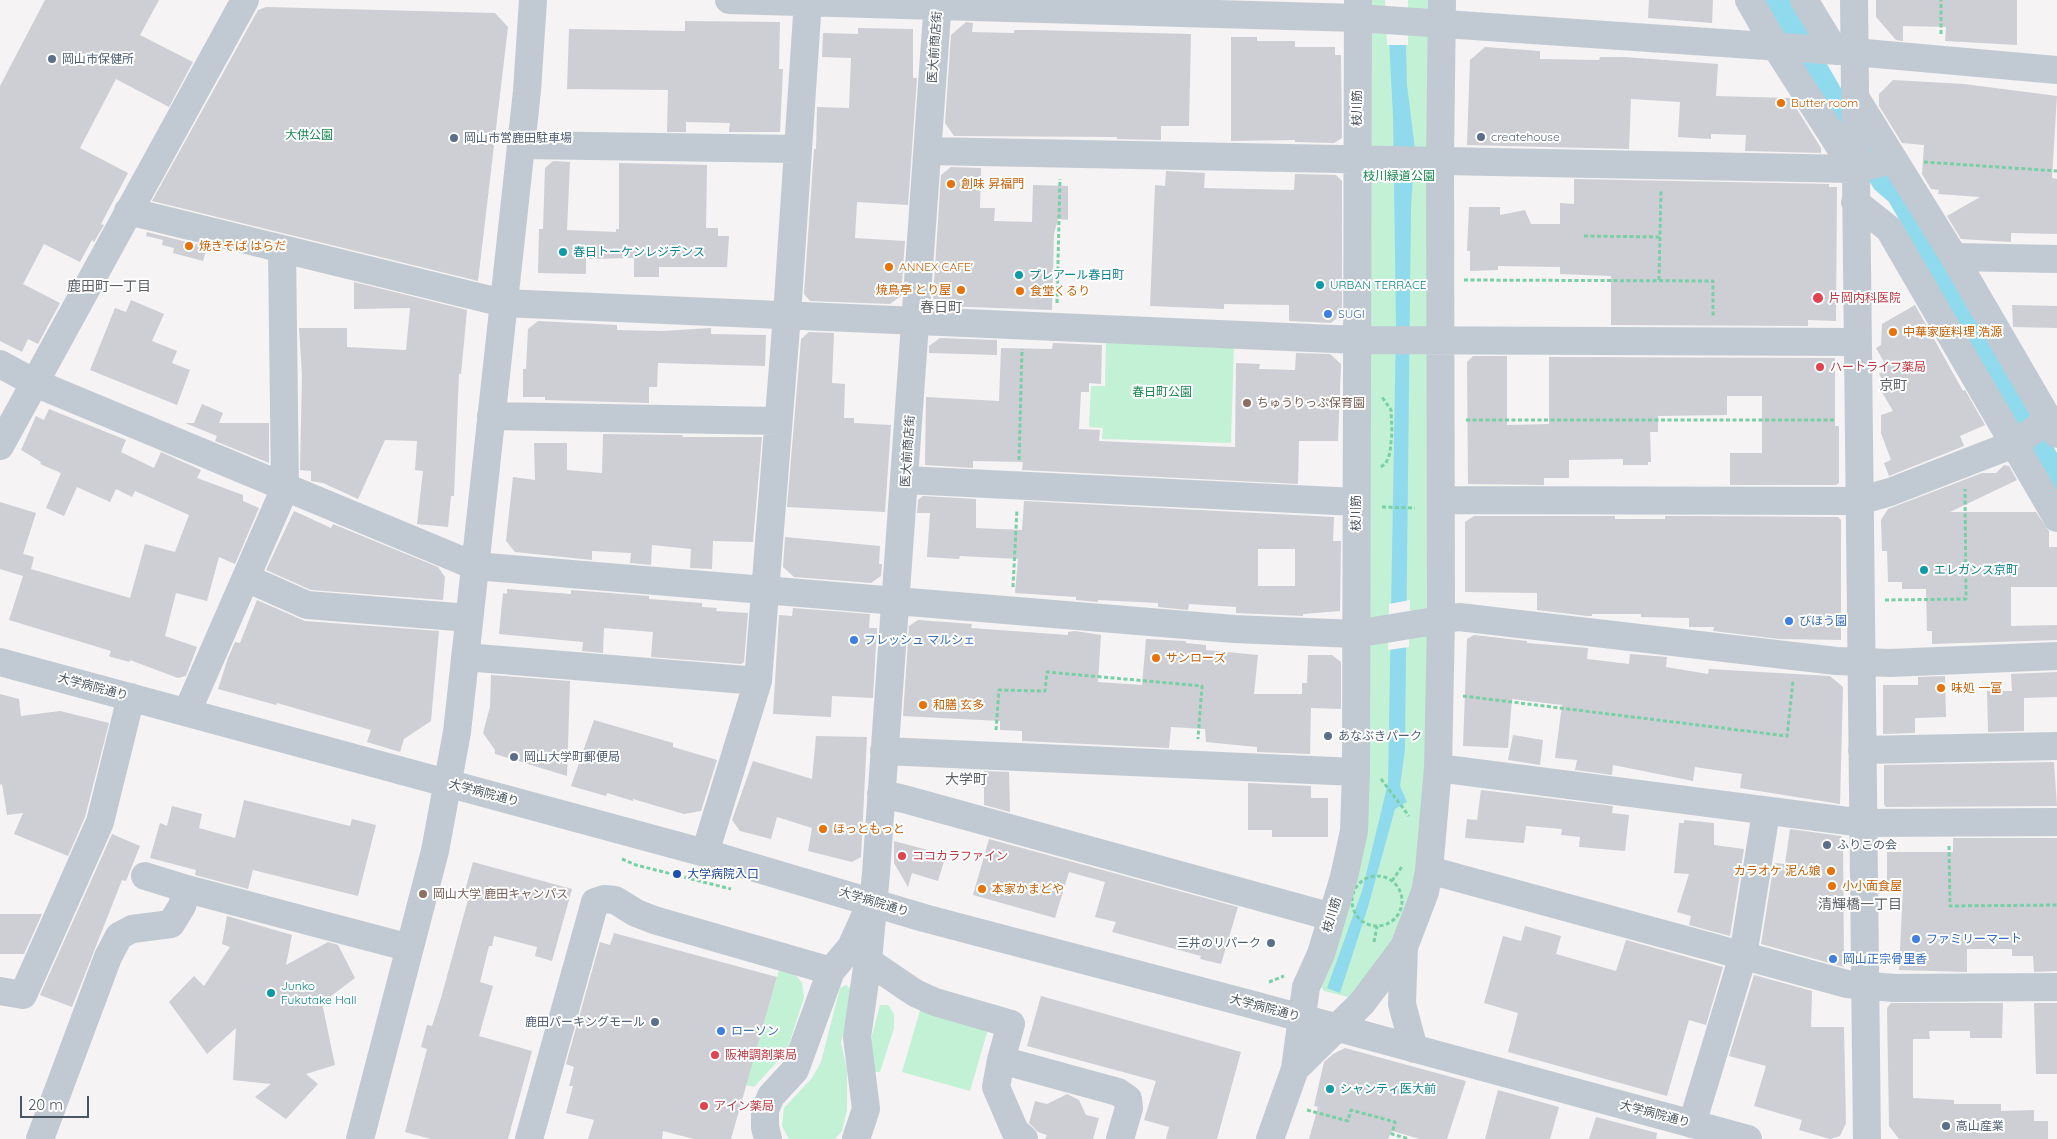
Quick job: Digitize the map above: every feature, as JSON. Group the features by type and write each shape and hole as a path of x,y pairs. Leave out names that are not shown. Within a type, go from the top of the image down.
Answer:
{"street":[{"path":"0,446 245,0"},
{"path":"360,1139 435,850 457,732 521,145 533,0"},
{"path":"729,0 1358,9 1397,20 1442,11 1779,47 2057,70"},
{"path":"1749,0 1779,47 1869,163 1954,257 2041,431 2057,518"},
{"path":"1804,0 1837,51 1869,163 1855,202 1867,1139"},
{"path":"1837,51 1854,0"},
{"path":"705,853 758,681 777,421 787,315 808,1"},
{"name":"医大前商店街","path":"856,1139 866,1109 857,1037 868,961 897,600 938,3"},
{"name":"枝川筋","path":"1295,1069 1306,987 1321,954 1344,877 1354,831 1356,772 1358,9"},
{"path":"1270,1139 1295,1069 1371,992 1404,948 1425,892 1429,870 1438,768 1441,620 1428,504 1429,162 1442,11"},
{"path":"1854,106 1869,163"},
{"path":"521,145 797,149"},
{"path":"928,151 1662,166 1869,163"},
{"path":"1855,202 1889,229 2041,431"},
{"path":"128,212 503,303 1357,340 1429,342 1856,342"},
{"path":"187,712 285,488 282,249"},
{"path":"1954,257 2057,258"},
{"path":"0,364 35,383 475,566 897,600 1234,630 1355,634 1459,617 1860,662 2057,656"},
{"path":"491,416 777,421"},
{"path":"1428,504 1858,501 1890,492 2041,431"},
{"path":"906,480 1356,502"},
{"path":"246,578 306,605 469,618"},
{"path":"465,657 758,681"},
{"name":"大学病院通り","path":"0,662 705,853 924,918 1748,1139"},
{"path":"0,991 23,995 100,822 131,697"},
{"path":"1862,750 2057,746"},
{"path":"884,751 1356,772"},
{"path":"1438,768 1766,812 1863,823 2057,822"},
{"path":"342,1139 420,849 447,783"},
{"path":"881,794 1332,917"},
{"path":"1692,1124 1743,956 1766,812"},
{"path":"1429,870 1743,956 1865,987 2057,986"},
{"path":"145,876 187,890 395,944"},
{"path":"40,1139 108,957 118,936 132,929 171,924 182,906 187,890"},
{"path":"529,1139 595,902 604,899 615,900 636,914 654,920 831,971"},
{"path":"768,1139 764,1110 771,1096 796,1070 802,1058 831,971 851,948 872,902"},
{"path":"1404,948 1402,1004 1414,1049"},
{"path":"868,961 915,993 935,1002 1011,1024 996,1087 1015,1131 1024,1139"},
{"path":"1001,1060 1118,1092 1128,1099 1129,1108 1118,1137"}],"path":[{"path":"1941,0 1941,38"},
{"path":"1056,327 1061,154"},
{"path":"1869,163 2057,171"},
{"path":"1660,280 1662,166"},
{"path":"1584,236 1660,237"},
{"path":"1458,280 1713,281 1713,342"},
{"path":"1012,610 1023,326"},
{"path":"1378,469 1386,463 1390,453 1392,432 1391,410 1380,394"},
{"path":"1458,420 1857,420"},
{"path":"1860,601 1966,599 1965,463"},
{"path":"1385,507 1428,504"},
{"path":"1458,696 1787,736 1796,656"},
{"path":"994,756 999,690 1045,691 1047,672 1202,686 1196,765"},
{"path":"1384,782 1410,818"},
{"path":"1948,823 1950,906 2057,905"},
{"path":"1378,876 1392,881"},
{"path":"1304,1109 1348,1121 1351,1110 1396,1122 1392,1134 1409,1139"}],"green space":[{"name":"枝川緑道公園","path":"1369,0 1431,0 1427,768 1412,900 1400,930 1355,993 1348,997 1324,991 1321,986 1339,932"},
{"name":"春日町公園","path":"1106,342 1234,346 1231,443 1102,439 1103,428 1089,427 1091,386 1105,386"},
{"path":"780,967 794,973 802,983 804,997 787,1051 754,1087 746,1085"},
{"path":"846,985 854,991 841,1042 847,1070 847,1110 842,1131 835,1139 789,1139 782,1126 784,1108 812,1078 821,1062 840,988"},
{"path":"880,1005 888,1005 894,1014 894,1028 880,1072 874,1072 870,1043"},
{"path":"921,1007 989,1026 970,1091 902,1072"}],"water":[{"path":"1387,0 1405,0 1407,85 1415,149 1411,206 1405,749 1400,786 1407,802 1395,809 1368,907 1340,993 1327,988 1362,891 1388,783 1396,325 1393,117"},
{"path":"1761,0 1790,0 1891,175 2057,453 2057,493 1889,202 1874,189"}],"pier":[{"path":"1385,0 1408,0 1408,45 1387,45"},
{"path":"1410,600 1409,647 1388,650 1389,604"}],"building":[{"path":"45,0 159,0 140,35 193,62 169,107 116,79 80,148 128,173 101,224 104,225 94,242 92,240 80,262 44,244 23,284 60,303 38,344 28,339 22,352 0,341 0,86"},
{"path":"1649,0 1713,0 1712,23 1648,18"},
{"path":"1876,0 2017,0 2017,45 1945,41 1946,27 1903,26 1903,41 1896,40 1876,17"},
{"name":"大供公園","path":"266,7 495,13 508,27 478,281 152,201 258,10"},
{"path":"685,21 780,22 779,69 783,69 780,132 729,132 730,123 686,122 686,132 667,132 668,90 567,89 569,29 685,31"},
{"path":"966,22 973,23 972,32 1014,33 1014,30 1033,30 1191,34 1189,126 1161,126 1161,140 1117,139 1117,137 954,136 945,123 951,35"},
{"path":"858,28 913,29 913,78 917,78 908,205 857,202 855,238 905,241 901,296 890,304 810,301 804,294 814,149 816,149 817,107 849,108 851,58 822,57 823,33 858,34"},
{"path":"1231,37 1257,37 1257,41 1295,41 1295,47 1335,47 1335,55 1341,55 1342,138 1334,143 1295,142 1295,140 1231,141"},
{"path":"1485,47 1540,51 1540,59 1599,60 1600,57 1624,57 1718,64 1716,96 1790,98 1821,148 1821,153 1745,151 1746,135 1711,134 1711,139 1678,137 1680,102 1631,99 1629,149 1467,145 1470,60"},
{"path":"1893,80 1964,84 2057,96 2052,178 2057,179 2057,234 2011,233 2011,242 1961,239 1947,216 1980,197 1938,194 1939,190 1931,189 1922,174 1924,145 1902,143 1879,106 1879,94"},
{"path":"553,161 570,162 567,230 616,232 616,229 619,229 619,163 707,165 706,228 718,228 718,236 729,236 727,267 659,267 659,277 634,277 634,258 586,259 586,274 538,273 539,229 543,229 545,168"},
{"path":"951,167 981,168 980,208 995,208 994,221 1032,222 1033,185 1068,186 1068,220 1058,219 1054,234 1052,310 943,306 933,298 941,175"},
{"path":"1166,171 1205,173 1204,188 1294,190 1295,174 1336,175 1342,181 1342,314 1331,323 1289,321 1289,305 1224,304 1224,309 1150,306 1155,185 1165,186"},
{"path":"1574,179 1829,184 1829,187 1837,187 1836,321 1808,320 1808,326 1611,325 1611,276 1560,274 1560,267 1498,266 1498,270 1470,271 1470,251 1467,251 1469,207 1500,207 1500,215 1525,210 1531,224 1560,224 1560,203 1574,204"},
{"path":"147,232 207,247 203,261 173,253 174,248 162,245 163,240 146,236"},
{"path":"354,282 467,310 461,374 459,374 454,496 451,496 448,527 417,524 423,471 415,470 417,441 385,440 358,499 323,483 311,481 311,471 300,470 302,375 299,328 347,328 347,347 406,350 410,308 354,309"},
{"path":"131,300 164,314 152,341 177,351 172,363 190,370 177,405 90,370 115,308 126,312"},
{"path":"1915,305 1963,391 1965,390 1985,425 1960,436 1964,446 1889,476 1884,463 1891,460 1881,433 1881,415 1893,411 1879,387 1885,384 1879,374 1884,371 1880,365 1884,362 1876,348 1881,345 1882,324"},
{"path":"2012,305 2057,306 2057,328 2013,327"},
{"path":"538,321 617,325 617,330 662,331 711,328 711,334 766,335 765,366 658,363 657,387 649,387 649,403 545,400 545,397 523,397 523,369 526,369 528,329"},
{"path":"809,332 834,333 832,383 845,384 844,418 854,418 854,423 891,425 885,512 787,507 801,339"},
{"path":"940,338 997,340 997,355 929,353 929,346"},
{"path":"1053,343 1102,345 1101,384 1089,383 1089,392 1081,392 1079,429 1100,430 1099,441 1208,446 1235,447 1236,363 1260,364 1259,369 1295,370 1296,353 1330,354 1341,364 1338,441 1299,441 1298,484 1022,470 1023,462 973,461 973,468 925,465 926,397 999,401 1001,348 1052,349"},
{"path":"1473,356 1507,356 1507,425 1549,424 1549,357 1835,358 1835,426 1839,426 1839,483 1836,485 1730,485 1730,453 1762,453 1762,396 1727,396 1727,415 1658,416 1658,432 1650,432 1651,462 1648,462 1648,465 1623,465 1623,459 1569,460 1569,478 1544,478 1544,485 1468,484 1467,362"},
{"path":"202,404 223,413 219,423 269,423 269,463 215,441 217,436 185,423 194,423"},
{"path":"49,409 126,440 121,452 154,468 161,452 201,470 197,478 243,495 243,501 259,508 235,564 219,557 207,601 176,593 165,636 197,647 186,676 178,678 130,660 130,662 111,657 109,656 111,651 9,620 23,576 0,569 0,502 36,513 23,554 34,557 31,569 130,598 145,544 175,552 189,515 135,491 132,497 116,489 110,502 77,487 64,516 46,508 61,473 40,464 41,462 21,450 36,416 44,420"},
{"path":"603,434 683,435 682,437 762,437 753,542 713,541 712,569 690,568 691,549 652,545 651,565 630,563 631,553 592,551 592,560 515,552 506,541 513,477 535,480 534,443 567,443 567,470 602,473"},
{"path":"2004,465 2009,466 2017,480 1950,512 2036,512 2049,531 2049,547 2057,547 2057,587 2011,587 2011,626 2057,625 2057,640 1932,644 1932,631 1927,631 1926,589 1902,589 1902,582 1888,582 1887,551 1882,551 1881,520 1888,509 1982,473 1996,473"},
{"path":"923,496 976,499 976,528 1022,530 1024,501 1334,517 1333,541 1341,541 1340,611 1303,614 1303,616 1236,613 1236,607 1189,604 1188,610 1158,607 1158,603 1098,600 1098,602 1076,600 1076,597 1015,593 1018,559 960,556 959,559 927,557 930,513 917,513 918,500","holes":["1258,549 1295,549 1295,586 1258,586"]},
{"path":"294,511 331,528 333,524 438,567 445,577 443,600 311,590 266,570"},
{"path":"1474,516 1615,516 1615,519 1665,519 1665,516 1838,517 1841,520 1841,640 1779,639 1713,631 1714,627 1689,627 1689,618 1641,617 1641,614 1592,614 1592,616 1587,616 1537,610 1537,593 1465,592 1465,522"},
{"path":"785,537 880,546 879,564 882,564 881,576 871,583 794,577 783,567"},
{"path":"507,589 571,594 571,590 649,596 649,599 702,603 702,607 717,608 716,611 748,613 744,662 741,664 651,657 653,632 604,628 603,653 582,651 583,642 499,634 503,593 507,594"},
{"path":"257,600 305,621 439,631 431,721 404,739 400,752 367,742 371,730 277,703 276,705 218,689 235,642 240,643"},
{"path":"793,608 870,614 869,628 877,628 873,698 832,696 831,717 773,714 779,615 792,616"},
{"path":"918,620 972,624 971,628 1068,635 1068,632 1075,631 1101,635 1098,682 1142,685 1146,639 1186,641 1186,643 1206,645 1206,650 1258,655 1254,694 1302,694 1302,683 1307,683 1308,655 1332,655 1341,662 1341,709 1311,708 1310,754 1257,752 1257,747 1206,742 1205,729 1171,727 1169,748 1022,741 1022,731 1000,730 1000,721 903,716 909,626"},
{"path":"1474,635 1527,641 1527,643 1588,648 1587,659 1629,664 1630,654 1667,657 1666,667 1708,674 1709,669 1830,676 1843,687 1840,804 1740,788 1742,774 1695,767 1693,781 1613,765 1612,775 1575,770 1577,760 1555,758 1562,705 1512,699 1508,748 1463,746 1467,639"},
{"path":"2057,672 2057,697 2024,698 2024,731 1988,732 1987,691 2012,691 2011,674"},
{"path":"491,675 570,681 567,776 495,754 495,750 483,733 490,707"},
{"path":"1945,676 1946,717 1915,718 1915,733 1883,734 1883,685 1918,685 1918,677"},
{"path":"0,694 19,699 21,716 60,711 109,723 85,817 68,856 14,834 23,813 7,815 2,784 0,785"},
{"path":"594,720 673,743 673,747 717,760 701,811 684,814 633,799 633,801 607,793 606,796 571,786"},
{"path":"1513,735 1543,740 1540,765 1508,760"},
{"path":"816,736 867,737 861,857 852,862 808,851 812,828 777,817 771,839 740,831 732,820 753,761 812,779"},
{"path":"2054,762 2057,806 1886,807 1884,805 1884,765"},
{"path":"984,771 1009,772 1010,812 984,805"},
{"path":"1248,783 1311,786 1311,798 1328,798 1328,837 1272,837 1272,830 1248,830"},
{"path":"1481,790 1613,806 1612,813 1629,815 1625,851 1579,847 1580,837 1561,835 1562,829 1526,826 1524,843 1465,838 1467,819 1477,820"},
{"path":"244,800 350,826 352,819 376,825 358,896 253,870 248,889 195,875 196,870 150,858 160,823 167,826 172,806 202,814 199,828 235,838"},
{"path":"1684,820 1714,823 1714,845 1744,849 1730,936 1689,925 1691,916 1677,912 1689,874 1674,873 1679,823 1684,823"},
{"path":"1790,829 1841,836 1843,838 1844,967 1761,944 1774,863 1785,864"},
{"path":"112,834 140,846 126,881 122,880 72,1007 40,995"},
{"path":"1953,838 2057,838 2057,971 2034,972 2033,956 2012,956 2012,949 1967,949 1967,972 1899,970 1903,888 1887,888 1887,852 1953,852"},
{"path":"989,839 1238,907 1221,964 1200,959 1201,956 1112,932 1116,922 1095,917 1105,882 1069,872 1055,918 973,895"},
{"path":"894,841 946,855 938,881 912,873 908,887 894,863"},
{"path":"473,862 572,889 552,961 535,956 537,947 494,936 492,946 489,946 480,982 493,986 479,1036 532,1051 508,1139 431,1139 405,1132 427,1049 421,1047 427,1025 432,1026 441,998 469,896 464,894"},
{"path":"0,914 42,914 24,954 0,954"},
{"path":"227,916 292,935 286,965 328,942 338,945 355,978 322,1003 335,1065 306,1074 318,1084 286,1119 255,1097 271,1084 233,1080 236,1028 207,1054 169,1002 194,976 204,986 230,947 222,944"},
{"path":"1525,926 1561,936 1556,954 1616,971 1626,940 1723,967 1706,1025 1689,1020 1667,1096 1508,1052 1518,1013 1484,1003 1503,936 1521,941"},
{"name":"鹿田パーキングモール","path":"614,933 777,977 731,1139 694,1139 663,1131 662,1139 588,1139 594,1120 566,1113 573,1086 569,1086 574,1067 566,1064 600,942 610,945"},
{"path":"1754,975 1812,991 1811,1027 1844,1027 1846,1123 1840,1136 1830,1139 1799,1130 1802,1120 1754,1106 1766,1066 1729,1056"},
{"path":"1041,996 1241,1052 1217,1139 1166,1139 1169,1127 1144,1120 1156,1081 1027,1046"},
{"path":"1891,1003 2003,1003 2002,1038 1970,1038 1970,1031 1929,1031 1930,1039 1913,1039 1913,1098 1954,1100 1954,1104 2001,1104 2001,1111 2034,1110 2034,1121 2048,1121 2048,1139 1899,1139 1889,1126 1887,1008"},
{"path":"2034,1003 2057,1003 2057,1074 2036,1074"},
{"path":"1345,1048 1466,1081 1447,1139 1420,1139 1392,1131 1388,1139 1309,1139 1318,1107 1314,1106 1324,1062 1333,1054"},
{"path":"1498,1090 1559,1107 1550,1139 1485,1139"},
{"path":"1067,1094 1079,1100 1086,1115 1099,1118 1093,1139 1045,1139 1047,1135 1038,1132 1029,1123 1035,1101 1047,1104"},
{"path":"1596,1117 1657,1133 1656,1139 1589,1139"}],"place":[{"name":"岡山市保健所","path":"52,59"},
{"name":"Butter room","path":"1781,103"},
{"name":"createhouse","path":"1481,137"},
{"name":"岡山市営鹿田駐車場","path":"454,138"},
{"name":"創味 昇福門","path":"951,184"},
{"name":"焼きそば はらだ","path":"189,246"},
{"name":"春日トーケンレジデンス","path":"563,252"},
{"name":"ANNEX CAFE'","path":"889,267"},
{"name":"プレアール春日町","path":"1019,275"},
{"name":"URBAN TERRACE","path":"1320,285"},
{"name":"焼鳥亭 とり屋","path":"961,290"},
{"name":"食堂くるり","path":"1020,291"},
{"name":"片岡内科医院","path":"1818,298"},
{"name":"SUGI","path":"1328,314"},
{"name":"中華家庭料理 浩源","path":"1893,332"},
{"name":"ハートライフ薬局","path":"1820,367"},
{"name":"ちゅうりっぷ保育園","path":"1247,403"},
{"name":"エレガンス京町","path":"1924,570"},
{"name":"びほう園","path":"1789,621"},
{"name":"フレッシュ マルシェ","path":"854,640"},
{"name":"サンローズ","path":"1156,658"},
{"name":"味処 一富","path":"1941,688"},
{"name":"和膳 玄多","path":"923,705"},
{"name":"あなぶきパーク","path":"1328,736"},
{"name":"岡山大学町郵便局","path":"514,757"},
{"name":"ほっともっと","path":"823,829"},
{"name":"ふりこの会","path":"1827,845"},
{"name":"ココカラファイン","path":"902,856"},
{"name":"カラオケ 泥ん娘","path":"1831,871"},
{"name":"大学病院入口","path":"677,874"},
{"name":"小小面食屋","path":"1832,886"},
{"name":"本家かまどや","path":"982,889"},
{"name":"岡山大学 鹿田キャンパス","path":"423,894"},
{"name":"ファミリーマート","path":"1916,939"},
{"name":"三井のリパーク","path":"1271,943"},
{"name":"岡山正宗骨里香","path":"1833,959"},
{"name":"Junko Fukutake Hall","path":"271,993"},
{"name":"鹿田パーキングモール","path":"655,1022"},
{"name":"ローソン","path":"721,1031"},
{"name":"阪神調剤薬局","path":"715,1055"},
{"name":"シャンティ医大前","path":"1330,1089"},
{"name":"アイン薬局","path":"704,1106"},
{"name":"高山産業","path":"1946,1126"}],"district":[{"name":"鹿田町一丁目","path":"109,287"},
{"name":"春日町","path":"941,308"},
{"name":"京町","path":"1893,386"},
{"name":"大学町","path":"966,780"},
{"name":"清輝橋一丁目","path":"1860,905"}]}
